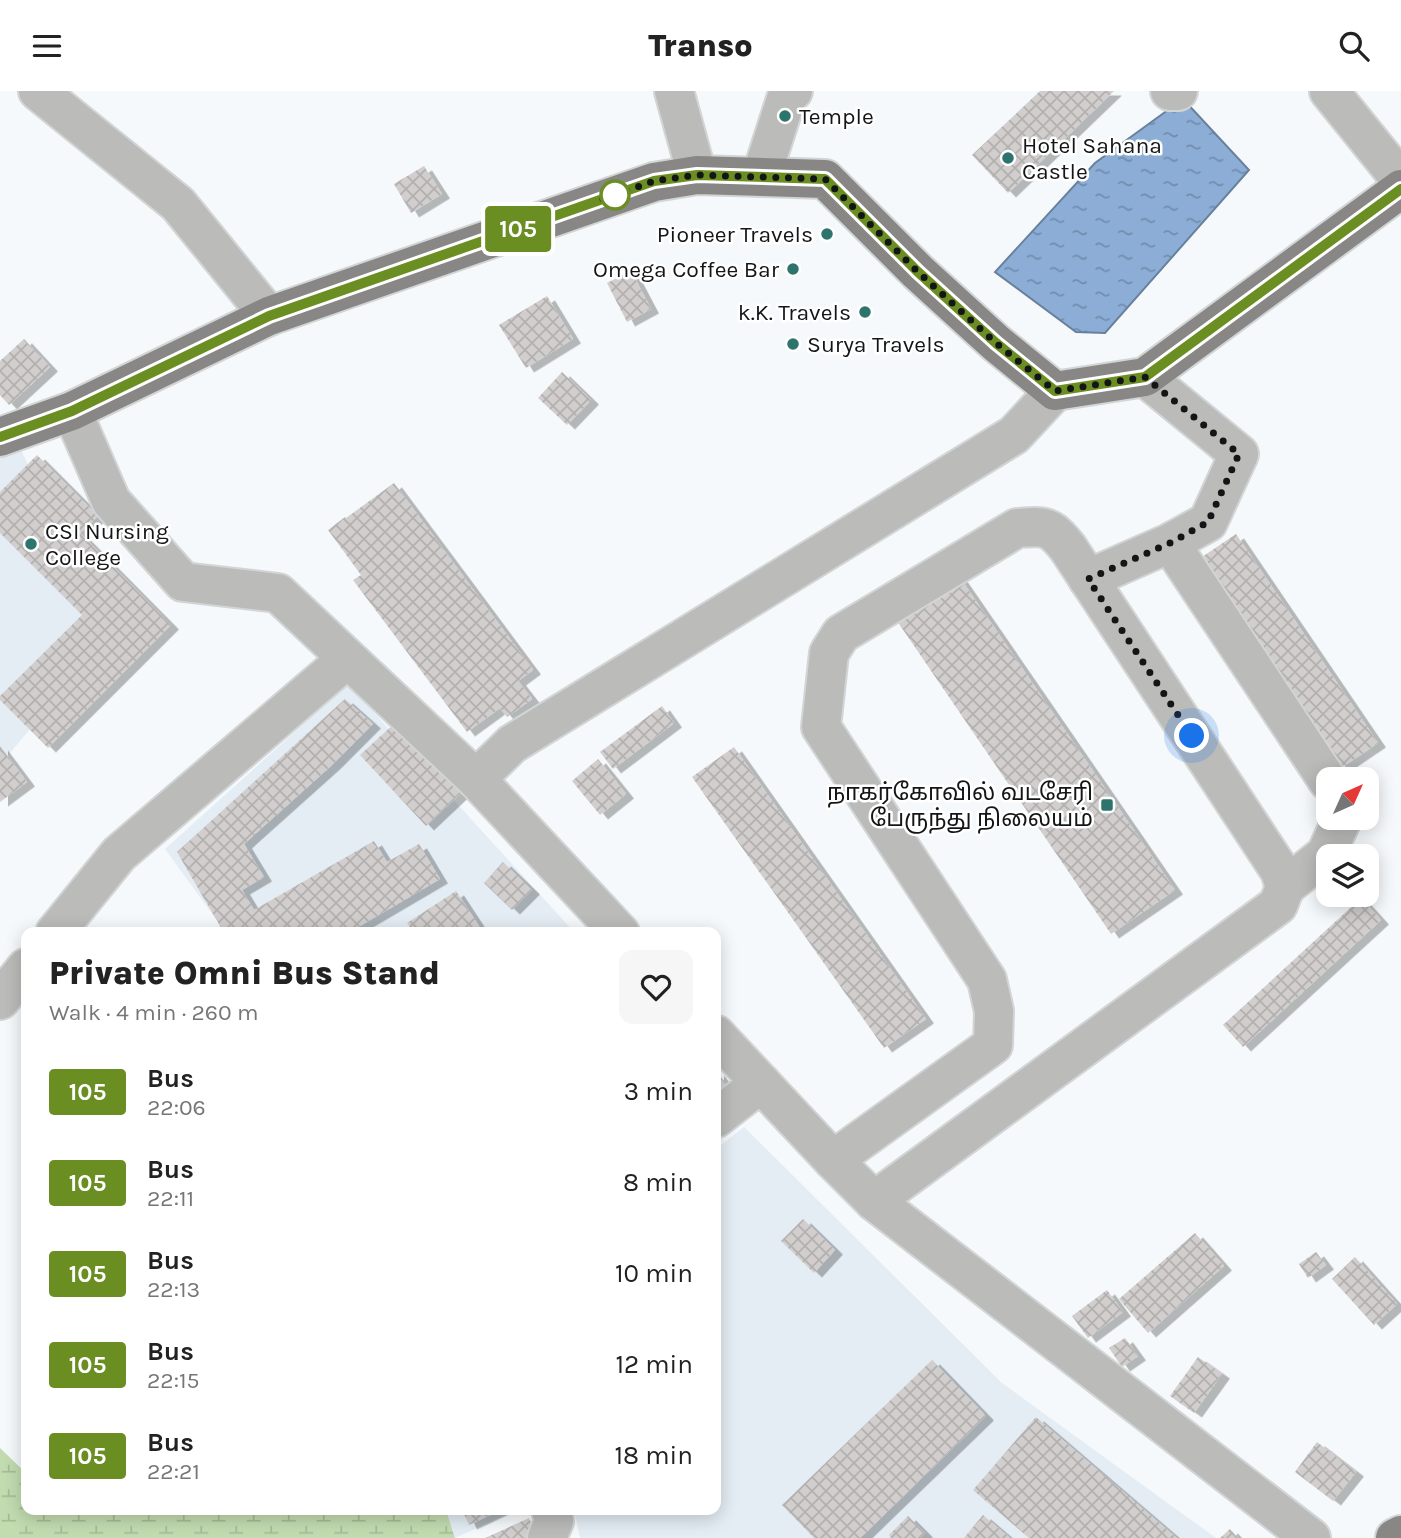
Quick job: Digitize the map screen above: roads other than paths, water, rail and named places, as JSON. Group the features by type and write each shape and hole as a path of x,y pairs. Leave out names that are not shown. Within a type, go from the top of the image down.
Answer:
{"main road":[{"path":"0,437 72,411 269,316 654,181 697,175 825,179 918,272 996,343 1055,391 1145,377 1401,189"},
{"path":"1395,1538 1401,1535"}],"street":[{"path":"38,91 178,204 269,316"},
{"path":"674,91 697,175"},
{"path":"761,177 788,93 793,91"},
{"path":"1170,91 1178,91"},
{"path":"1329,91 1401,180"},
{"path":"1088,579 1170,543 1208,522 1239,454 1145,377"},
{"path":"475,779 512,744 1014,435 1055,391"},
{"path":"72,411 111,501 183,582 278,593 475,779 614,927"},
{"path":"833,1160 993,1045 995,1010 987,980 821,727 829,653 841,634 1017,528 1040,527 1057,534 1280,871 1285,887"},
{"path":"1170,543 1319,767"},
{"path":"60,927 119,854 348,659"},
{"path":"874,1201 1278,905 1285,887 1326,854 1348,830"},
{"path":"0,1000 21,974"},
{"path":"721,1040 874,1201 1311,1538"},
{"path":"721,1114 761,1083"},
{"path":"547,1538 554,1521 552,1515"}],"water":[{"path":"1183,99 1249,170 1105,333 1076,332 995,272 1095,163"}],"place":[{"name":"Temple","path":"785,116"},
{"name":"Hotel Sahana Castle","path":"1008,158"},
{"name":"Pioneer Travels","path":"827,234"},
{"name":"Omega Coffee Bar","path":"793,269"},
{"name":"k.K. Travels","path":"865,312"},
{"name":"Surya Travels","path":"793,344"},
{"name":"CSI Nursing College","path":"31,544"},
{"name":"நாகர்கோவில் வடசேரி பேருந்து நிலையம்","path":"1107,805"}]}
